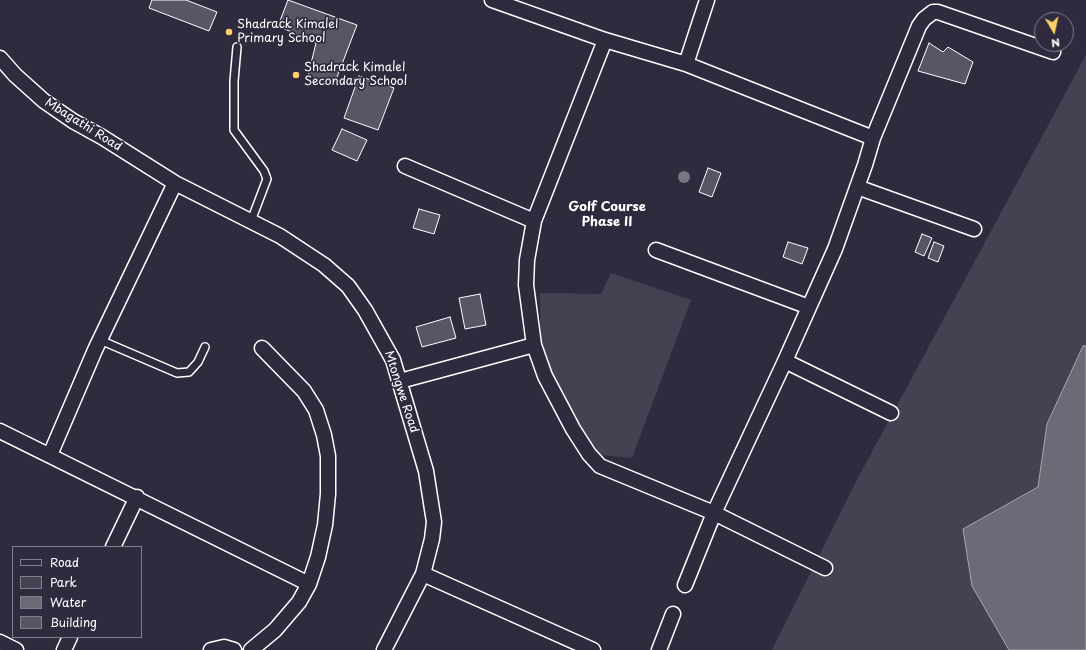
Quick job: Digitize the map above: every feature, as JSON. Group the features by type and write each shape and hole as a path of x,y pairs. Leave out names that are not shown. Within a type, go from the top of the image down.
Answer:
{"street":[{"path":"492,0 519,4 605,40 686,64 873,138"},
{"path":"686,64 707,0"},
{"path":"685,586 714,513 835,249 873,138 919,26 928,14 938,12 1034,45"},
{"path":"605,40 534,221 527,260 526,285 534,345 554,396 573,429 596,462 714,513 825,568"},
{"name":"Mbagathi Road","path":"0,58 15,75 44,101 175,182"},
{"path":"405,166 534,221"},
{"path":"50,455 100,340 175,182"},
{"name":"Mtongwe Road","path":"175,182 280,236 324,264 348,286 365,310 393,360 426,471 434,522 423,574 384,650"},
{"path":"857,187 974,229"},
{"path":"656,250 809,307"},
{"path":"400,381 534,345"},
{"path":"252,650 275,630 299,602 309,584 318,557 324,525 328,456 324,434 316,410 304,391 262,348"},
{"path":"785,360 891,413"},
{"path":"0,431 137,497 309,584"},
{"path":"113,546 137,497"},
{"path":"423,574 593,650"},
{"path":"659,650 673,614"},
{"path":"64,650 70,638"},
{"path":"0,642 16,650"},
{"path":"211,650 224,647 234,650"}],"lane":[{"path":"237,47 234,81 234,130 264,171 267,179 251,222"},
{"path":"100,340 177,373 189,372 198,362 204,347"}],"green space":[{"path":"1086,55 1086,650 772,650 860,474"},
{"path":"611,273 691,300 632,458 590,454 541,364 540,293 601,294"}],"water":[{"path":"1083,346 1086,346 1086,650 1009,650 972,586 963,529 1038,487 1047,424"}],"building":[{"path":"152,0 186,0 217,12 209,31 149,8"},
{"path":"288,0 357,25 334,85 307,80 316,43 278,26"},
{"path":"929,43 943,52 948,47 973,62 965,84 918,71"},
{"path":"359,76 394,88 378,130 344,118"},
{"path":"342,129 367,140 357,161 332,150"},
{"path":"708,168 721,173 712,197 699,192"},
{"path":"419,209 440,215 434,234 413,228"},
{"path":"922,234 932,238 924,256 915,252"},
{"path":"788,242 808,248 802,264 783,257"},
{"path":"934,242 944,246 938,262 928,258"},
{"path":"480,294 486,325 465,329 459,298"},
{"path":"450,317 456,338 422,347 416,327"}],"place":[{"name":"Shadrack Kimalel Primary School","path":"229,32"},
{"name":"Shadrack Kimalel Secondary School","path":"296,75"}],"district":[{"name":"Golf Course Phase II","path":"607,214"}]}
